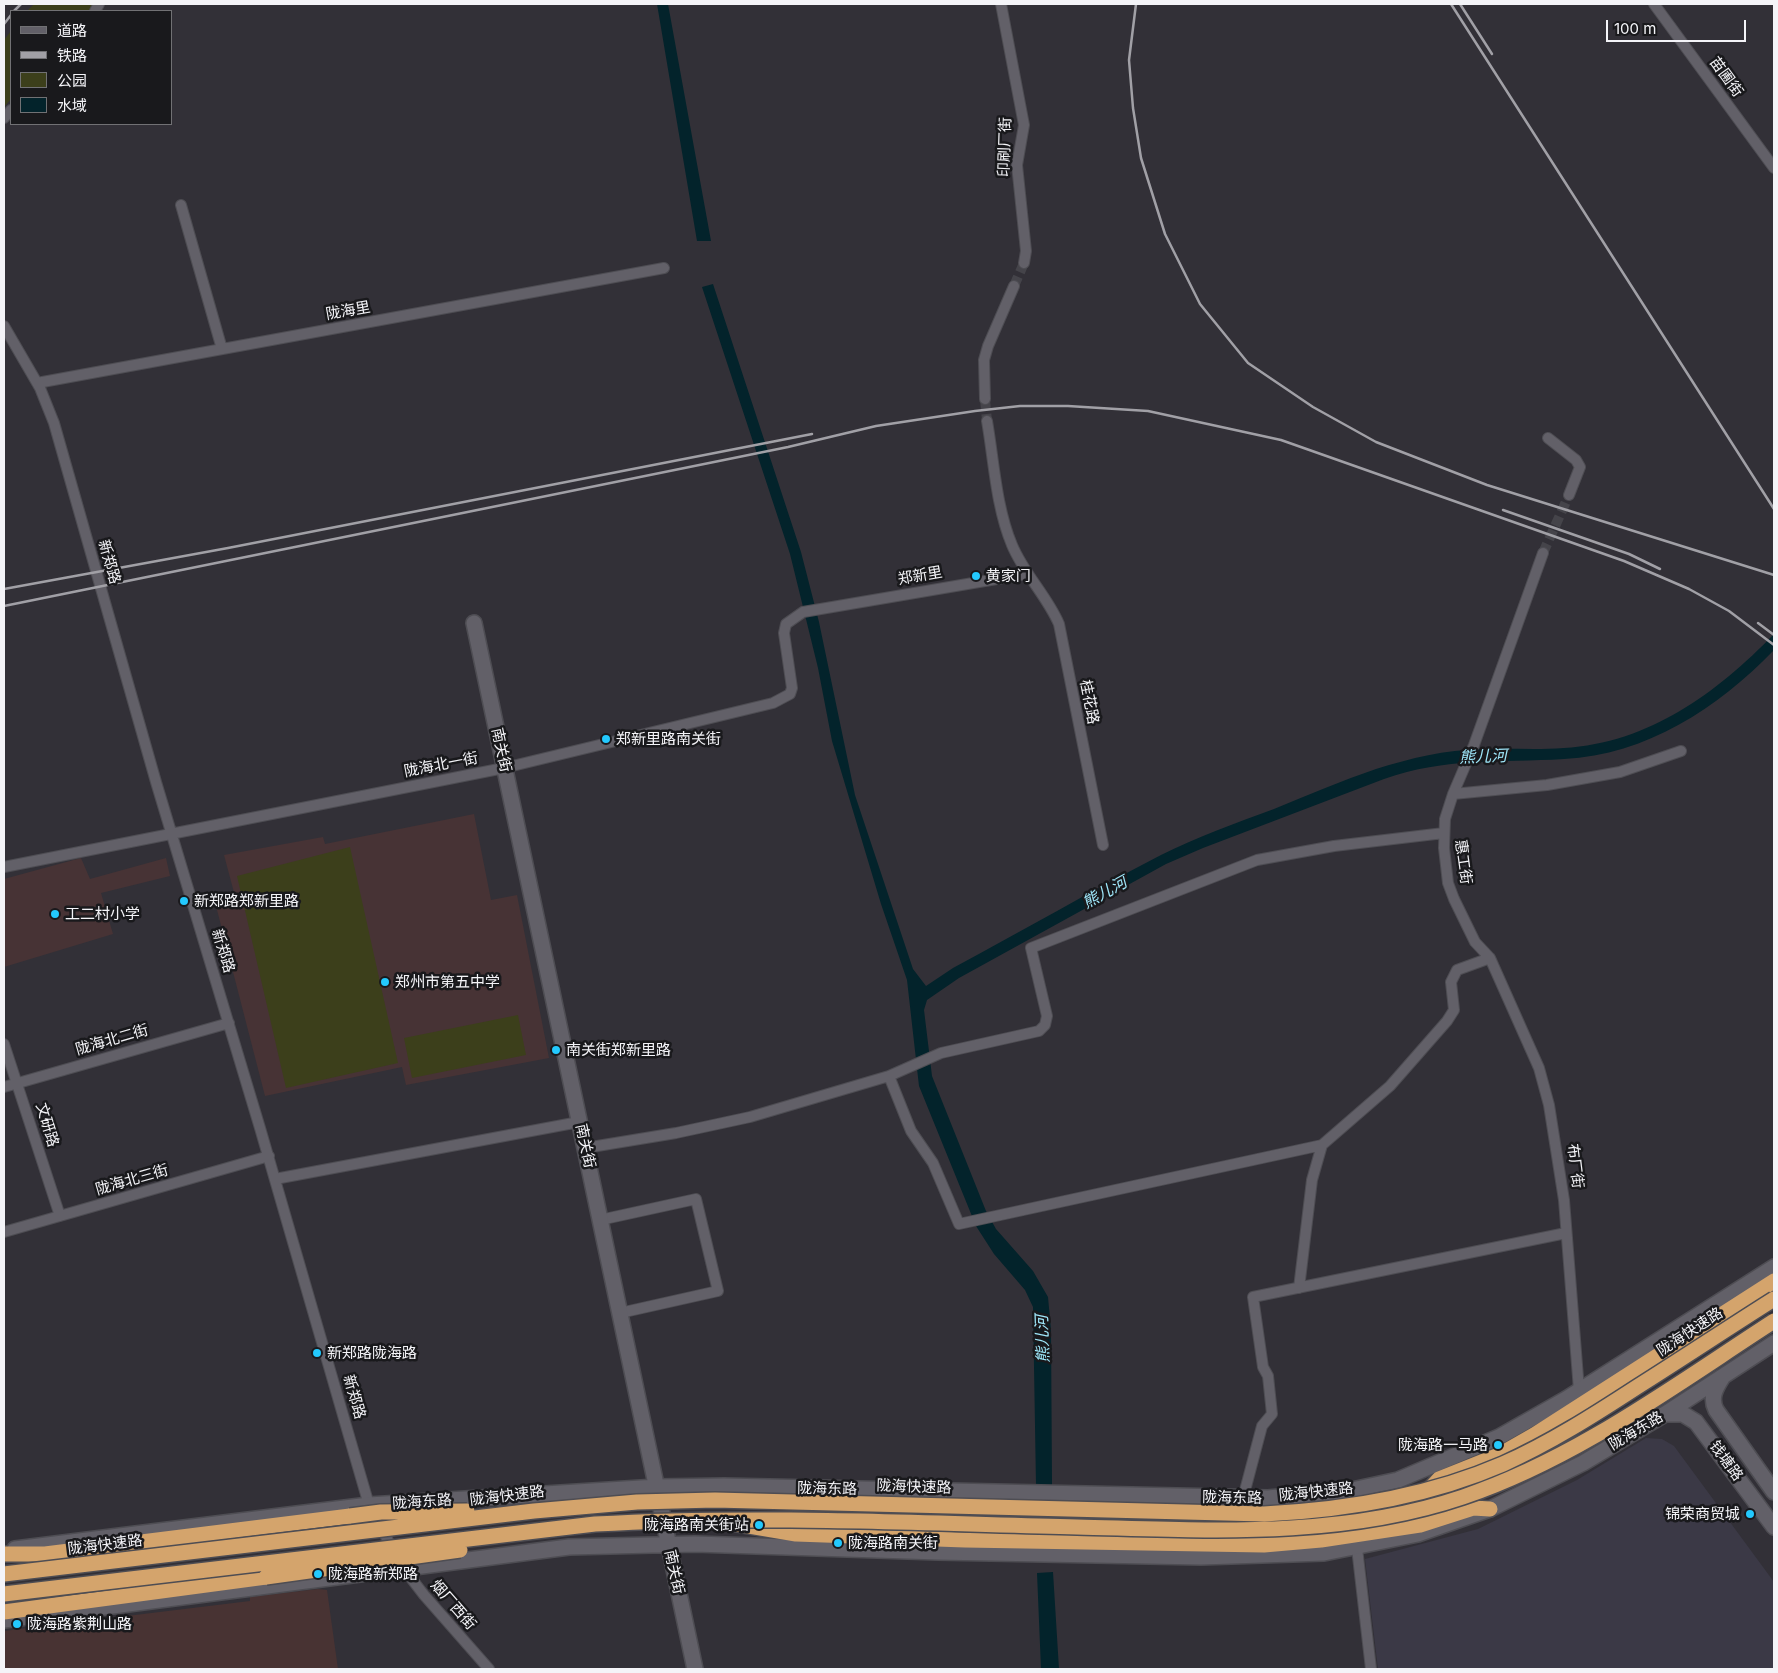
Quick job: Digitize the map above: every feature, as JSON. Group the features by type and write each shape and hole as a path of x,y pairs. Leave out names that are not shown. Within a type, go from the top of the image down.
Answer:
{"highway":[{"path":"1429,1490 1440,1479 1499,1455 1528,1438 1727,1313 1774,1281"},
{"name":"陇海快速路","path":"4,1574 534,1511 627,1502 715,1500 1264,1514 1336,1509 1380,1502 1429,1490 1479,1473 1540,1445 1616,1400 1774,1300"},
{"path":"4,1594 595,1524 711,1520 1265,1530 1334,1524 1423,1508 1462,1497 1506,1480 1565,1452 1636,1410 1774,1321"},
{"path":"711,1520 796,1534 965,1540 1282,1543 1321,1540 1420,1525 1473,1508 1490,1509"},
{"path":"4,1552 45,1554 381,1512 534,1511"},
{"path":"4,1612 480,1548 536,1531"}],"street":[{"name":"印刷厂街","path":"1001,4 1024,125 1017,165 1026,251 1024,263"},
{"name":"苗圃街","path":"1654,4 1774,168"},
{"path":"180,205 222,349"},
{"name":"陇海里","path":"37,384 664,268"},
{"path":"985,399 984,360 988,346 1014,286"},
{"name":"新郑路","path":"4,326 37,384 54,423 172,834 269,1156 369,1505"},
{"path":"987,421 1005,523 1026,574"},
{"path":"1548,438 1576,460 1580,467 1569,495"},
{"name":"惠工街","path":"1490,958 1475,942 1454,899 1445,865 1445,819 1453,794 1474,745 1543,553"},
{"name":"郑新里","path":"802,612 1026,574"},
{"name":"桂花路","path":"1026,574 1054,612 1059,624 1103,845"},
{"name":"陇海北一街","path":"4,867 504,768 784,699 790,694 792,688 784,633 786,624 802,612"},
{"name":"南关街","path":"474,623 695,1669"},
{"path":"1453,794 1546,785 1620,772 1681,751"},
{"path":"585,1148 676,1133 750,1116 889,1076 941,1053 1039,1031 1045,1025 1047,1016 1031,948 1257,860 1334,846 1444,833"},
{"path":"889,1076 911,1131 932,1163 958,1224 1322,1145 1390,1086 1447,1021 1454,1010 1451,982 1457,970 1490,958"},
{"name":"布厂街","path":"1490,958 1539,1068 1547,1096 1559,1156 1580,1390"},
{"name":"陇海北二街","path":"4,1087 229,1023"},
{"name":"文研路","path":"4,1044 60,1216"},
{"path":"275,1179 579,1122"},
{"path":"1299,1288 1312,1180 1322,1145"},
{"name":"陇海北三街","path":"4,1232 269,1156"},
{"path":"600,1220 696,1199 718,1291 620,1313"},
{"path":"1243,1498 1262,1426 1272,1414 1268,1376 1262,1367 1253,1296 1566,1232"},
{"name":"陇海东路","path":"4,1552 369,1505 657,1487 724,1486 1243,1498 1303,1496 1352,1490 1398,1480 1499,1437 1580,1390 1774,1267"},
{"name":"陇海东路","path":"4,1620 404,1570 569,1547 668,1544 1201,1557 1324,1553 1357,1548 1451,1524 1490,1509 1583,1463 1666,1414 1774,1343"},
{"name":"钱塘路","path":"1725,1374 1714,1392 1713,1404 1774,1492"},
{"name":"钱塘路","path":"1666,1414 1683,1414 1696,1422 1774,1527"},
{"name":"烟厂西街","path":"369,1505 404,1570 489,1669"},
{"path":"1357,1548 1371,1669"}],"shaded area":[{"name":"郑州市第五中学","path":"474,814 491,900 517,895 549,1058 406,1085 402,1067 265,1096 216,906 236,900 224,855 323,837 325,844"},
{"name":"工二村小学","path":"81,858 90,879 166,858 170,876 101,893 113,934 4,967 4,879"},
{"name":"锦荣商贸城","path":"1646,1438 1662,1439 1674,1446 1774,1582 1774,1669 1378,1669 1365,1559 1478,1529 1577,1480"},
{"path":"318,1589 327,1590 338,1669 4,1669 4,1631 250,1601 250,1597"}],"green space":[{"path":"34,4 96,4 93,10 28,10"},
{"path":"10,32 10,100 4,107 4,40"},
{"path":"350,847 398,1063 286,1088 237,876"},
{"path":"518,1015 526,1055 412,1078 404,1038"}],"water":[{"path":"657,4 668,4 711,241 697,241"},
{"name":"熊儿河","path":"713,284 801,552 819,622 855,795 913,969 926,986 953,968 1161,855 1217,830 1363,774 1415,758 1455,751 1554,749 1595,744 1625,736 1653,725 1705,695 1752,656 1774,634 1774,650 1729,691 1679,725 1652,738 1594,756 1451,764 1429,767 1384,779 1166,864 959,978 927,1000 924,1010 932,1076 986,1211 996,1229 1033,1271 1048,1297 1051,1330 1052,1485 1036,1485 1033,1307 1025,1290 994,1254 976,1226 919,1086 907,980 881,904 832,741 818,668 790,554 702,287"},
{"path":"1053,1572 1059,1669 1041,1669 1037,1573"}],"tunnel":[{"path":"1014,286 1024,263"},
{"path":"985,399 987,421"},
{"path":"1543,553 1569,495"}],"railway":[{"path":"15,10 21,4"},
{"path":"1136,4 1129,60 1133,108 1141,158 1165,234 1200,304 1248,363 1313,407 1376,442 1487,485 1774,575"},
{"path":"1451,4 1774,509"},
{"path":"1460,4 1492,54"},
{"path":"4,24 10,16"},
{"path":"4,606 788,447 876,426 1020,406 1068,406 1148,411 1281,440 1624,561 1689,589 1729,611 1774,645"},
{"path":"4,589 228,548 812,434"},
{"path":"1503,510 1629,554 1660,569"},
{"path":"1758,623 1774,635"}],"place":[{"name":"黄家门","path":"976,576"},
{"name":"郑新里路南关街","path":"606,739"},
{"name":"新郑路郑新里路","path":"184,901"},
{"name":"工二村小学","path":"55,914"},
{"name":"郑州市第五中学","path":"385,982"},
{"name":"南关街郑新里路","path":"556,1050"},
{"name":"新郑路陇海路","path":"317,1353"},
{"name":"陇海路一马路","path":"1498,1445"},
{"name":"锦荣商贸城","path":"1750,1514"},
{"name":"陇海路南关街站","path":"759,1525"},
{"name":"陇海路南关街","path":"838,1543"},
{"name":"陇海路新郑路","path":"318,1574"},
{"name":"陇海路紫荆山路","path":"17,1624"}]}
